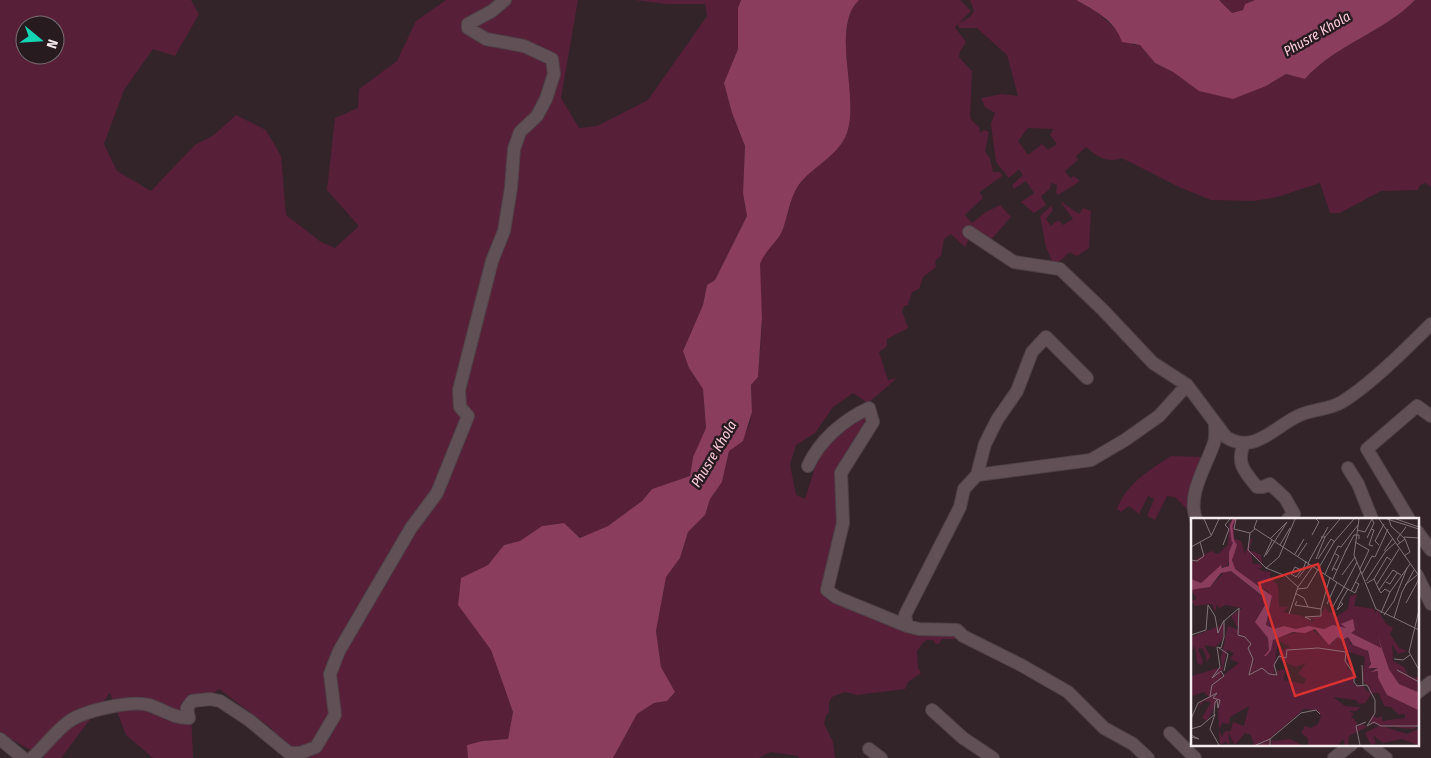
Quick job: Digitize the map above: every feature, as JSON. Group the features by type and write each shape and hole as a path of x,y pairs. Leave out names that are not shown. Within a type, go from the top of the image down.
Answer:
{"street":[{"path":"32,758 68,721 87,712 113,706 148,704 171,716 189,718 187,708 192,701 210,699 220,701 249,720 289,752 300,753 316,747 319,743 335,715 330,674 339,651 411,528 437,494 462,435 468,416 460,407 460,390 492,260 504,231 511,188 514,149 520,132 537,116 554,74 552,59 524,46 486,39 468,28 468,24 492,11 504,0"},
{"path":"969,232 1014,262 1060,269 1103,310 1153,363 1187,385 1226,437 1234,442 1256,442 1298,416 1341,403 1410,346 1431,324"},
{"path":"907,626 905,615 960,507 964,489 977,475 985,444 997,420 1017,391 1032,352 1046,337 1087,378"},
{"path":"977,475 1091,460 1125,440 1158,416 1187,385"},
{"path":"1408,518 1367,449 1417,406 1431,416"},
{"path":"808,466 824,439 857,414 869,408 873,422 841,473 844,523 827,590 836,597 907,626 920,630 957,630 962,636 1021,665 1068,692 1104,728 1133,744 1148,758"},
{"path":"1196,518 1192,508 1205,463 1214,441 1215,423"},
{"path":"1244,443 1239,456 1245,474 1257,487 1270,484 1285,498 1294,514 1289,518"},
{"path":"1348,468 1358,484 1372,518"},
{"path":"1418,577 1431,604"},
{"path":"1418,691 1431,682"},
{"path":"932,710 963,738 993,758"},
{"path":"1170,733 1194,758"},
{"path":"0,739 23,758"},
{"path":"1334,758 1349,746"},
{"path":"1371,746 1386,758"},
{"path":"869,749 881,758"}],"shaded area":[{"path":"0,0 191,0 199,14 175,56 153,49 124,90 104,144 117,171 151,191 195,145 214,135 236,115 266,130 281,156 286,215 321,242 335,248 359,226 327,190 335,118 358,108 359,89 397,61 416,21 446,0 578,0 561,98 579,128 597,126 648,100 707,16 705,4 667,4 634,0 741,0 738,8 738,49 724,83 732,113 745,146 743,193 747,216 715,280 707,285 703,305 683,351 689,368 703,389 706,428 693,457 690,476 652,489 642,501 608,526 581,538 563,523 542,526 520,541 504,545 488,565 461,578 458,605 491,650 513,712 508,739 482,741 467,745 468,758 298,758 271,728 219,689 191,712 193,758 153,758 126,735 110,693 61,758 45,758 0,733"},
{"path":"859,0 960,0 971,11 955,27 966,42 960,51 959,57 972,71 970,116 972,121 979,127 980,133 984,130 989,132 985,152 990,158 993,172 1000,172 1002,176 980,192 983,198 965,215 972,223 986,212 1000,205 1011,217 989,242 970,230 967,233 970,237 965,247 951,234 944,239 941,256 935,261 936,267 923,277 919,289 912,292 908,305 904,306 902,311 908,328 887,339 887,346 879,352 888,380 897,378 868,403 853,393 833,407 815,433 796,445 790,465 796,495 805,499 817,462 826,443 866,415 868,426 851,451 840,473 841,528 830,576 823,590 867,614 903,629 962,637 974,648 959,642 960,639 942,639 939,644 936,644 933,640 927,640 923,642 917,651 918,668 921,673 908,682 905,689 857,695 845,692 832,697 824,724 833,742 835,758 799,758 798,756 770,752 759,758 613,758 637,714 654,703 667,701 675,692 661,667 656,631 666,576 680,558 688,532 705,515 710,499 722,482 729,450 743,436 750,422 752,414 751,385 758,377 761,340 762,317 759,276 762,258 781,234 798,186 838,148 847,133 850,118 850,101 846,45 847,27 851,12"},
{"path":"970,0 1076,0 1098,13 1133,45 1140,45 1155,63 1173,72 1188,83 1266,86 1286,74 1305,79 1317,67 1389,21 1415,0 1431,0 1431,187 1425,183 1420,185 1418,190 1381,191 1340,213 1330,213 1320,183 1277,197 1254,201 1211,200 1179,187 1122,158 1107,160 1086,147 1076,156 1078,160 1065,171 1070,178 1074,176 1080,181 1058,195 1056,192 1057,185 1051,183 1050,189 1041,196 1046,205 1034,213 1021,202 1034,193 1026,181 1014,189 1012,185 1023,175 1019,169 1009,178 996,162 991,124 995,113 985,107 981,98 1002,94 1018,96 1007,55 977,28 959,28 958,24 971,16 974,11","holes":["1028,128 1053,129 1050,135 1057,144 1048,150 1042,144 1028,155 1018,141"]},
{"path":"1219,0 1255,0 1245,4 1243,10 1232,13"},
{"path":"1060,201 1079,214 1083,208 1091,211 1089,248 1077,256 1070,252 1054,266 1046,247 1040,216 1051,206 1053,210 1046,219 1051,226 1058,220 1063,225 1073,219"},
{"path":"1171,456 1202,457 1187,509 1175,497 1167,496 1155,520 1147,516 1154,499 1148,496 1139,514 1129,506 1121,512 1117,509 1126,492 1139,478"}],"water":[{"name":"Phusre Khola","path":"741,0 859,0 851,12 847,27 846,45 850,118 847,133 838,148 798,186 781,234 765,254 760,264 762,318 758,377 751,385 752,412 743,441 729,451 722,482 710,499 705,515 688,532 680,558 666,577 656,631 661,667 675,692 667,701 654,703 637,714 613,758 468,758 467,745 482,741 508,739 513,712 491,650 458,605 461,578 488,565 504,545 520,541 542,526 564,523 580,538 608,526 642,501 652,489 690,476 693,457 706,428 703,389 689,368 683,351 703,305 707,285 715,280 747,216 743,193 745,146 732,113 724,83 738,49 738,8"},
{"name":"Phusre Khola","path":"1076,0 1219,0 1232,13 1243,10 1245,4 1255,0 1415,0 1389,21 1330,57 1305,79 1286,74 1266,86 1233,99 1199,91 1173,72 1155,63 1140,45 1122,42 1115,28 1104,17"}]}
